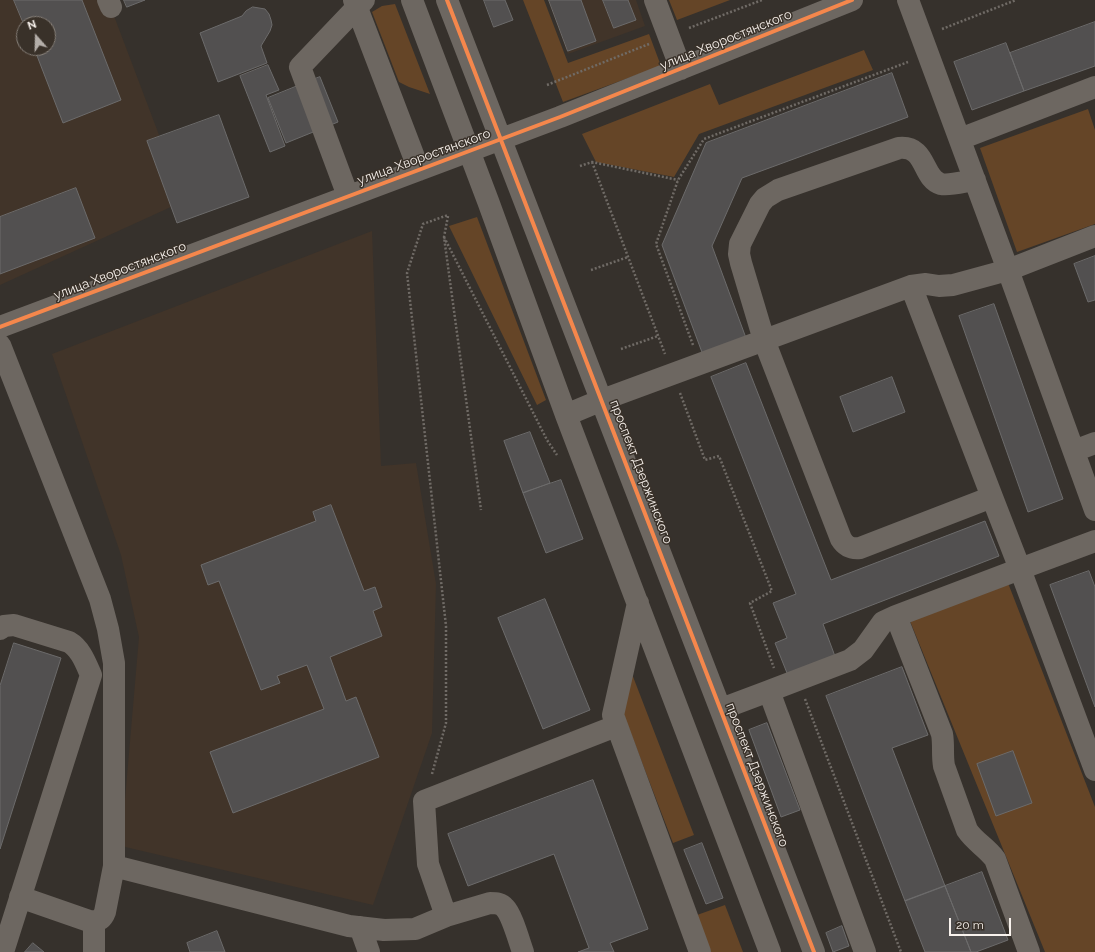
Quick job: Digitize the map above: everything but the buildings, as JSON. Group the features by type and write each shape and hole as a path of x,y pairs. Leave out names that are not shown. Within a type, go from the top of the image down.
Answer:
{"street":[{"path":"412,0 566,415 770,952"},
{"name":"проспект Дзержинского","path":"447,0 814,952"},
{"path":"655,0 681,69"},
{"name":"улица Хворостянского","path":"0,327 560,117 852,0"},
{"path":"908,0 1095,510"},
{"path":"348,196 300,67 355,7 419,170"},
{"path":"960,139 1095,87"},
{"path":"975,180 947,184 936,182 913,150 906,148 892,151 778,190 771,194 760,204 740,244 739,254 764,340 840,539 845,545 852,549 860,548 992,498"},
{"path":"566,415 602,400 910,286 926,284 939,286 953,285 1008,270 1095,236"},
{"path":"910,286 1020,569 1095,770"},
{"path":"0,345 100,599 108,629 114,663 114,866 103,917 94,922 89,921 20,897"},
{"path":"1074,451 1095,443"},
{"path":"721,709 850,660 863,650 883,622 896,616 1095,541"},
{"path":"638,603 613,715 700,952"},
{"path":"896,616 942,734 942,757 944,766 967,830 972,838 988,850 995,859 1029,952"},
{"path":"0,629 4,626 14,625 70,642 75,645 91,675 3,952"},
{"path":"91,675 114,682"},
{"path":"775,689 866,952"},
{"path":"446,916 428,864 424,801 616,726"},
{"path":"114,866 360,928 384,930 415,929 446,916 498,903 509,913 524,952"},
{"path":"94,922 94,952"},
{"path":"360,928 369,952"}],"path":[{"path":"547,84 762,0"},
{"path":"693,346 656,244 678,180 704,139 925,45 1016,0"},
{"path":"580,166 592,162 678,180"},
{"path":"592,162 705,460 719,456 772,591 750,603 775,689 787,703 805,698 901,952"},
{"path":"424,801 446,723 446,626 407,273 423,224 448,215 444,237 481,510"},
{"path":"444,237 547,440 559,458"},
{"path":"591,270 628,257"},
{"path":"621,349 658,336"}],"shaded area":[{"path":"0,0 108,0 184,201 0,285"},
{"path":"523,0 544,0 568,63 649,34 661,66 563,102"},
{"path":"548,0 636,0 645,26 568,54"},
{"path":"669,0 730,0 677,20"},
{"path":"395,4 430,94 399,82 372,12 382,6"},
{"path":"864,50 873,70 699,134 674,177 596,162 582,134 710,84 719,105"},
{"path":"1088,109 1095,130 1095,224 1017,252 980,148"},
{"path":"477,217 546,400 537,405 449,226"},
{"path":"372,231 381,466 416,463 436,584 432,733 373,905 121,846 139,637 121,555 52,354"},
{"path":"1008,583 1095,807 1095,952 1045,952 910,621"},
{"path":"632,674 694,835 673,843 623,713"},
{"path":"725,905 743,952 711,952 697,915"}],"cycle path":[{"path":"447,0 814,952"},
{"path":"0,327 560,117 852,0"}]}
